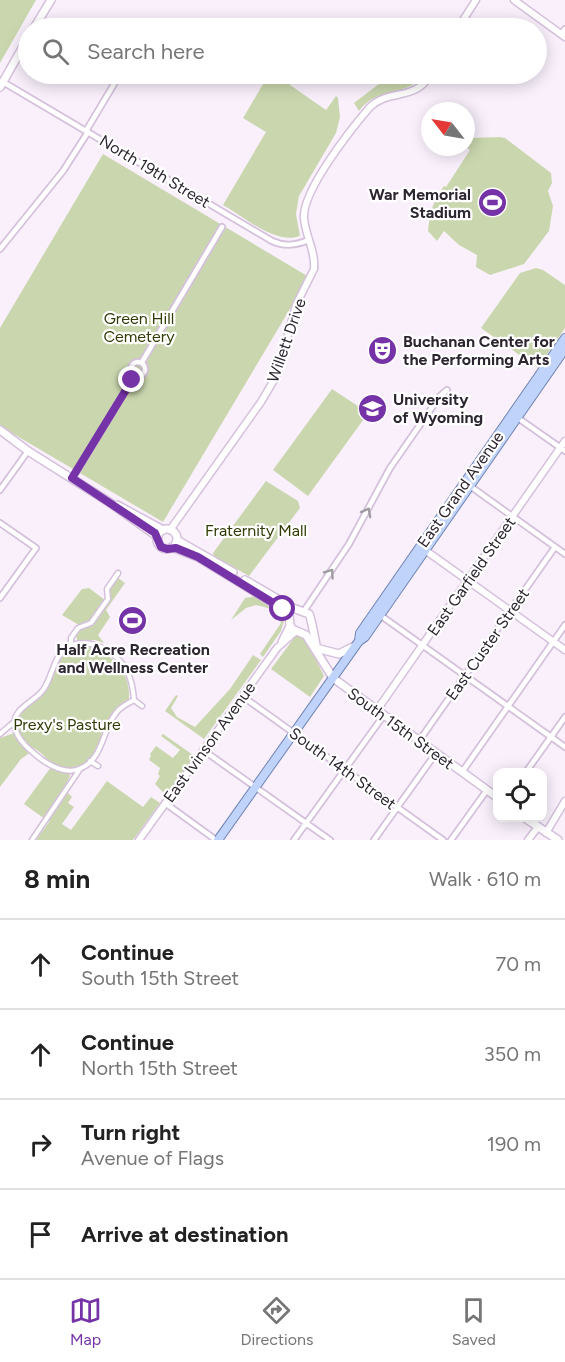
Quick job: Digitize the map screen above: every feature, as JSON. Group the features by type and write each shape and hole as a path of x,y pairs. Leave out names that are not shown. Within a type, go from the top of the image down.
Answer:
{"main road":[{"path":"40,18 51,0"},
{"path":"2,84 18,56"},
{"name":"East Grand Avenue","path":"359,641 360,633 565,338"},
{"name":"East Grand Avenue","path":"217,840 359,641 365,637 565,349"},
{"path":"0,430 28,451 109,502 163,532 175,533 174,544 167,549 158,543 163,532"},
{"path":"174,544 301,611 290,621"},
{"name":"South 15th Street","path":"249,585 283,609 290,621 316,647"},
{"name":"South 15th Street","path":"301,611 310,616 316,647 333,678 493,794"},
{"path":"300,632 311,627"},
{"path":"316,647 331,653 342,654 359,641"},
{"path":"531,822 558,840"}],"street":[{"path":"464,18 476,0"},
{"path":"514,0 541,18"},
{"path":"547,22 564,33"},
{"name":"North 19th Street","path":"2,84 87,131 272,241 292,245 309,240"},
{"path":"0,249 63,171 114,84"},
{"name":"Willett Drive","path":"163,532 261,402 277,374 296,305 314,269 304,218 308,195 370,107 379,101 419,88 422,84"},
{"path":"142,362 222,227"},
{"path":"135,375 131,366 136,362 142,362"},
{"path":"135,375 139,376 145,372 146,368 142,362"},
{"path":"72,478 135,375"},
{"path":"301,611 349,544 390,468 440,396 447,390"},
{"path":"518,418 563,449"},
{"name":"East Garfield Street","path":"377,710 513,516 563,449 565,441"},
{"path":"0,490 28,451"},
{"path":"470,486 565,554"},
{"path":"0,523 36,548 0,598"},
{"name":"East Custer Street","path":"419,741 555,547"},
{"path":"425,550 565,650"},
{"path":"71,646 71,638 78,628 91,623 108,599 106,590 118,573"},
{"path":"380,615 565,747"},
{"name":"East Ivinson Avenue","path":"139,840 280,645 290,621"},
{"path":"462,772 565,625"},
{"name":"East Ivinson Avenue","path":"280,645 300,632"},
{"path":"80,769 67,771 44,761 24,743 14,728 22,708 43,690 64,650 86,643 98,645 122,663 132,684 134,700 142,706"},
{"name":"South 14th Street","path":"242,696 443,840"},
{"path":"32,840 80,769 90,761 114,715 134,700"},
{"path":"294,840 384,715"},
{"path":"529,768 565,717"},
{"path":"0,734 15,722"},
{"path":"203,750 330,840"},
{"path":"374,840 436,753"},
{"path":"90,761 98,766"},
{"path":"451,840 487,790"},
{"path":"546,833 565,801"},
{"path":"165,803 217,840"},
{"path":"528,840 538,827"}],"green space":[{"path":"0,0 36,0 26,18 18,18 18,32 0,63"},
{"path":"263,84 291,84 326,110 336,96 338,98 340,117 336,133 299,196 296,214 300,236 281,237 271,233 223,205 266,132 243,118"},
{"path":"379,84 413,84 383,94 367,103 359,111 354,103"},
{"name":"War Memorial Stadium","path":"475,138 505,138 551,173 552,183 548,191 553,206 549,231 524,264 490,275 476,267 477,255 459,245 444,231 437,241 428,231 431,212 440,191 444,186 446,187 466,156 475,156"},
{"name":"Green Hill Cemetery","path":"103,154 309,277 163,522 0,426 0,328"},
{"path":"536,268 543,270 565,285 565,328 538,368 481,328 520,273"},
{"name":"Fraternity Mall","path":"332,389 364,410 366,416 308,496 273,470"},
{"name":"Fraternity Mall","path":"266,481 298,501 300,508 249,576 214,556 213,553"},
{"path":"117,577 125,583 106,610 110,617 98,635 104,643 95,640 78,642 76,636 82,628 91,625 109,600 110,589"},
{"path":"89,588 105,600 89,622 79,625 62,615 82,589"},
{"path":"257,596 285,617 281,631 263,657 260,654 281,623 272,609 256,605 246,608 231,620 245,598"},
{"path":"297,634 306,639 324,676 310,697 271,669"},
{"name":"Prexy's Pasture","path":"86,645 104,653 118,664 127,680 129,699 112,715 89,760 82,766 63,767 47,759 24,742 16,726 22,712 48,687 64,653 72,647"},
{"path":"253,655 261,660 204,739 165,711 176,695 178,696 171,708 177,717 195,727 230,689"},
{"path":"14,733 31,752 21,759 0,787 0,738"},
{"path":"163,734 196,757 167,796 155,784 160,776 158,774 160,768 149,760 150,754 156,746 173,758 180,750 161,736"},
{"path":"51,767 69,772 70,776 64,789 72,797 68,803 74,807 62,824 71,830 107,781 143,807 151,797 160,803 133,840 36,840 49,822 24,804"}],"place":[{"name":"War Memorial Stadium","path":"492,203"},
{"name":"Buchanan Center for the Performing Arts","path":"382,350"},
{"name":"University of Wyoming","path":"372,408"},
{"name":"Half Acre Recreation and Wellness Center","path":"133,621"}],"route":[{"path":"132,380 72,478 155,533 161,547 176,548 198,557 283,609"}]}
